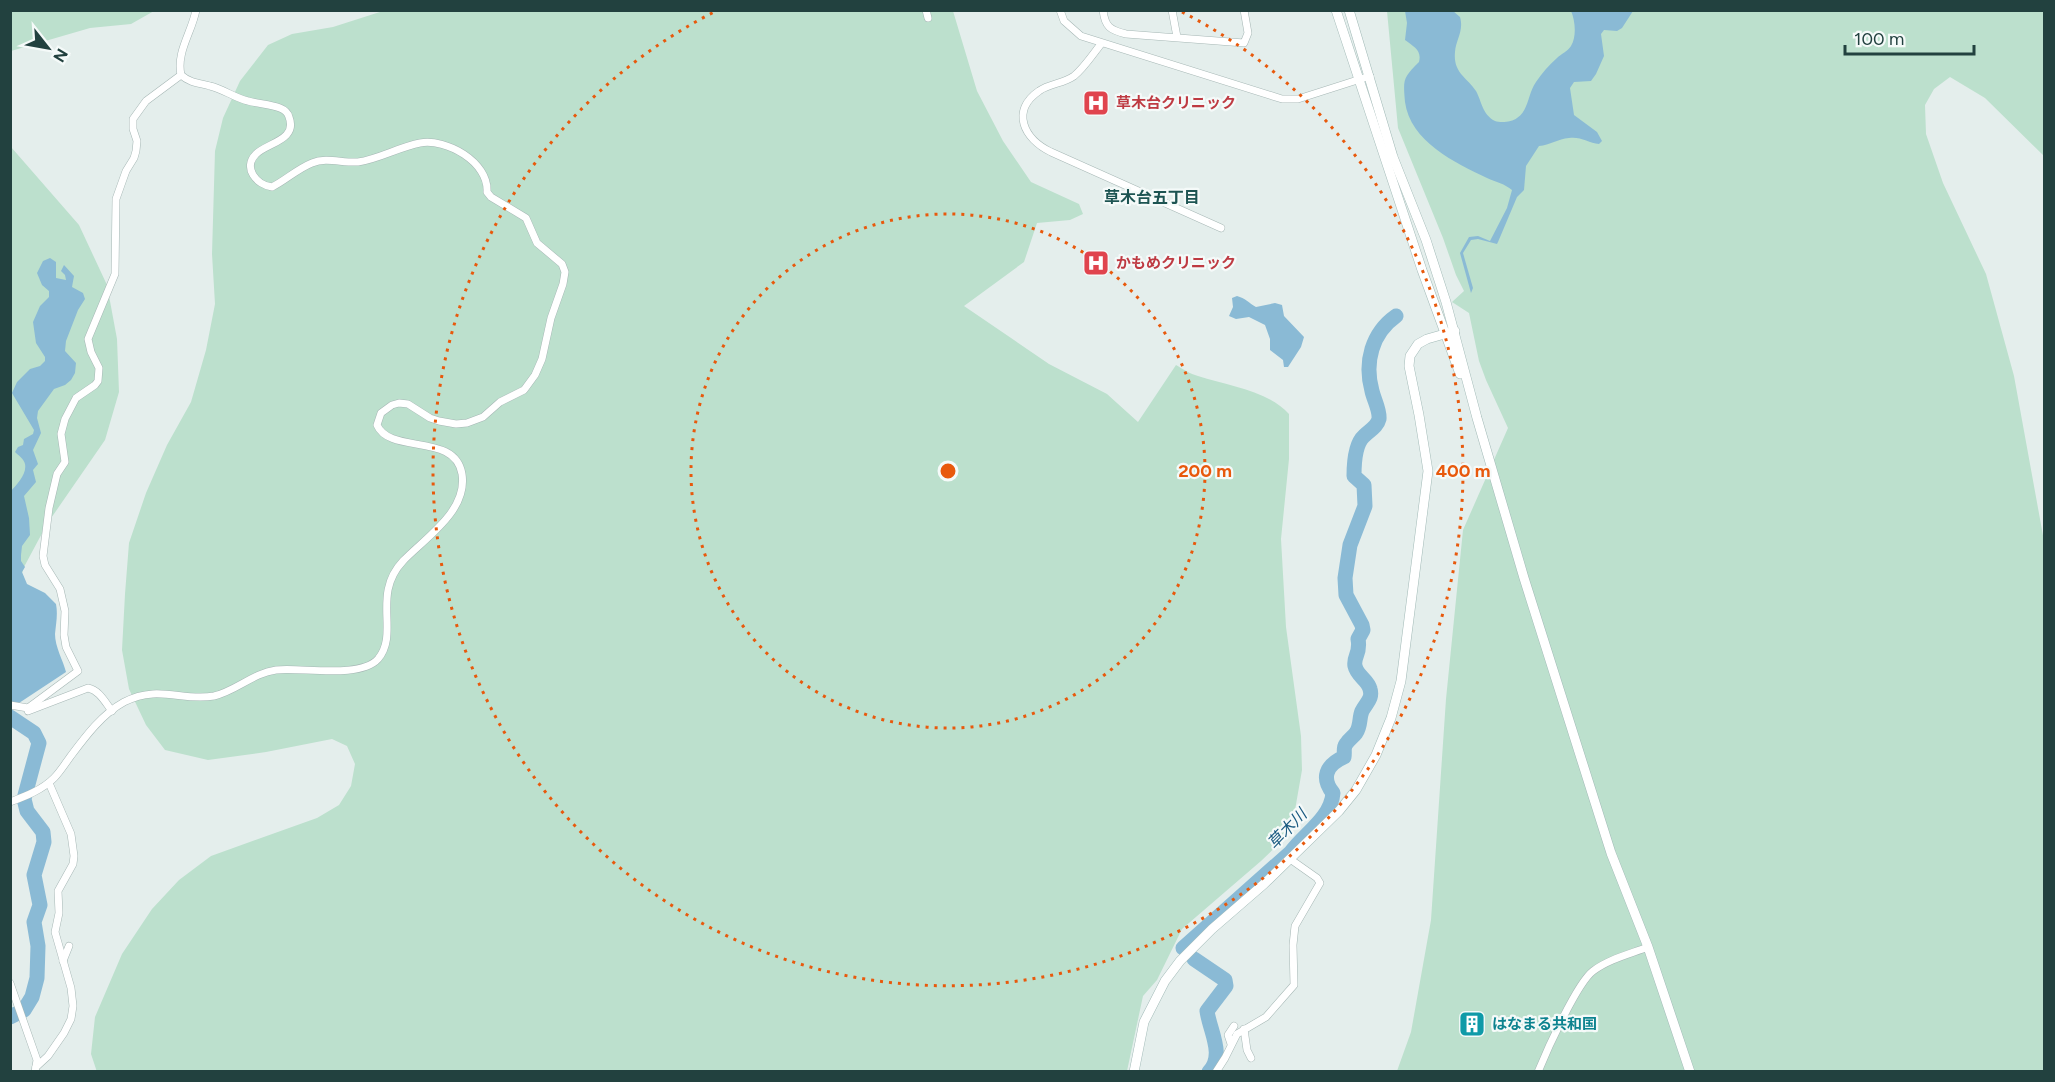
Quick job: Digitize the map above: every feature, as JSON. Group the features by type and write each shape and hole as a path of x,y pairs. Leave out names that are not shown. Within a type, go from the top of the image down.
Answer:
{"street":[{"path":"181,75 180,55 196,10"},
{"path":"1060,10 1064,21 1081,36 1282,99 1298,99 1370,76"},
{"path":"1103,10 1105,24 1112,30 1126,34 1177,36 1244,43 1248,33 1244,10"},
{"path":"1172,10 1177,36"},
{"path":"1336,10 1450,332 1524,578 1611,853 1648,947 1690,1071"},
{"path":"1349,10 1393,157 1426,240 1450,332"},
{"path":"1101,44 1076,74 1059,84 1042,88 1030,98 1023,112 1025,129 1042,147 1051,152 1221,228"},
{"path":"26,709 78,670 66,647 60,590 45,565 43,556 49,508 57,474 64,462 61,434 64,419 77,397 98,381 99,368 91,352 88,339 115,274 116,200 136,150 137,141 133,119 146,101 181,75"},
{"path":"10,802 49,783 57,776 88,734 123,703 152,693 212,696 228,691 261,673 272,671 330,672 371,665 377,660 387,637 386,603 390,582 399,566 450,514 459,497 463,482 459,464 444,452 428,445 393,439 381,432 377,425 381,412 392,405 408,404 439,421 467,423 483,417 507,397 524,390 530,384 542,359 551,318 565,276 561,264 537,243 526,218 487,192 478,165 463,153 428,143 418,143 359,162 316,162 289,175 275,186 268,186 253,177 252,160 256,154 285,137 290,126 287,113 280,108 243,100 211,86 188,80 181,75"},
{"path":"1134,1071 1144,1022 1165,981 1180,961 1339,811 1356,790 1376,755 1391,718 1401,681 1428,471 1409,366 1410,356 1418,344 1450,332"},
{"path":"10,705 33,710 90,688 99,694 112,711"},
{"path":"35,1069 48,1056 64,1033 73,1013 73,998 55,936 59,913 58,891 73,864 74,856 69,829 49,783"},
{"path":"1218,1071 1237,1034 1266,1017 1294,985 1295,926 1320,883 1317,878 1290,859"},
{"path":"63,961 69,946"},
{"path":"1538,1071 1571,1003 1591,972 1604,963 1648,947"},
{"path":"10,983 37,1060 35,1069"},
{"path":"1231,1044 1228,1035 1234,1026"},
{"path":"1244,1029 1247,1050 1251,1058"}],"green space":[{"path":"11,10 154,11 131,24 90,28 11,51"},
{"path":"383,11 953,11 977,91 1003,141 1031,182 1079,204 1083,214 1070,220 1037,223 1024,262 964,306 1049,364 1107,394 1138,422 1176,365 1195,375 1270,399 1289,414 1289,459 1281,539 1286,627 1301,736 1302,770 1295,810 1287,836 1182,929 1157,980 1143,996 1127,1071 97,1072 91,1054 95,1017 122,954 152,909 179,880 211,856 317,818 339,805 351,786 355,764 347,746 332,739 208,760 165,750 146,725 129,689 122,650 129,543 146,493 167,445 191,402 206,350 215,304 212,254 215,151 223,118 240,81 268,45 292,34 333,27"},
{"path":"1387,11 2044,11 2044,156 1985,98 1950,77 1934,89 1925,105 1926,134 1943,183 1986,274 2014,376 2044,541 2044,1071 1397,1071 1411,1032 1431,920 1446,699 1463,530 1508,428 1479,361 1469,313 1452,302 1464,291 1398,128"},
{"path":"11,147 79,225 107,285 117,339 119,392 105,440 47,524 24,567 11,607"}],"water":[{"path":"1405,11 1453,11 1460,17 1460,31 1455,52 1458,70 1476,91 1487,115 1495,121 1503,122 1521,115 1538,79 1551,63 1571,46 1575,28 1571,11 1633,11 1622,28 1617,31 1604,30 1601,34 1604,56 1591,81 1574,82 1570,88 1574,115 1597,132 1602,141 1599,144 1573,138 1539,146 1526,166 1524,190 1517,197 1497,244 1478,239 1471,240 1463,253 1473,288 1471,293 1460,253 1469,237 1478,236 1490,241 1507,208 1512,190 1448,158 1415,128 1405,102 1404,83 1419,62 1419,54 1405,40 1407,23"},
{"path":"50,258 56,262 56,278 66,280 61,271 64,265 74,276 72,287 83,293 85,299 78,310 66,341 65,351 76,363 75,373 65,385 54,389 38,411 37,418 41,433 33,450 38,464 33,470 36,482 24,496 30,535 22,546 21,561 25,567 22,572 27,584 45,593 56,604 55,639 66,672 16,705 11,703 11,491 25,471 23,460 15,452 23,445 24,439 33,434 34,430 12,393 17,382 30,369 40,366 45,361 36,343 33,322 40,306 49,297 49,291 42,285 37,273 43,261"},
{"path":"1237,296 1256,307 1275,303 1282,305 1284,316 1304,337 1301,347 1288,367 1284,367 1283,360 1270,350 1270,339 1265,325 1249,317 1236,319 1229,316 1233,307 1232,298"}],"waterway":[{"name":"草木川","path":"1183,948 1291,852 1323,818 1333,793 1327,782 1327,772 1333,764 1344,757 1345,746 1358,730 1362,711 1370,698 1369,686 1355,666 1359,648 1358,639 1363,630 1346,595 1345,578 1350,545 1365,506 1364,485 1354,476 1356,455 1361,440 1379,419 1370,380 1370,359 1381,331 1396,316"},
{"path":"10,717 34,733 39,743 24,799 27,811 43,832 44,842 34,875 40,905 34,922 38,946 37,978 32,997 24,1010 10,1017"},
{"name":"草木川","path":"1194,959 1225,980 1226,986 1207,1011 1216,1051 1214,1065 1209,1072"}],"place":[{"name":"草木台クリニック","path":"1096,103"},
{"name":"かもめクリニック","path":"1096,263"},
{"name":"はなまる共和国","path":"1472,1024"}],"district":[{"name":"草木台五丁目","path":"1152,197"}]}
